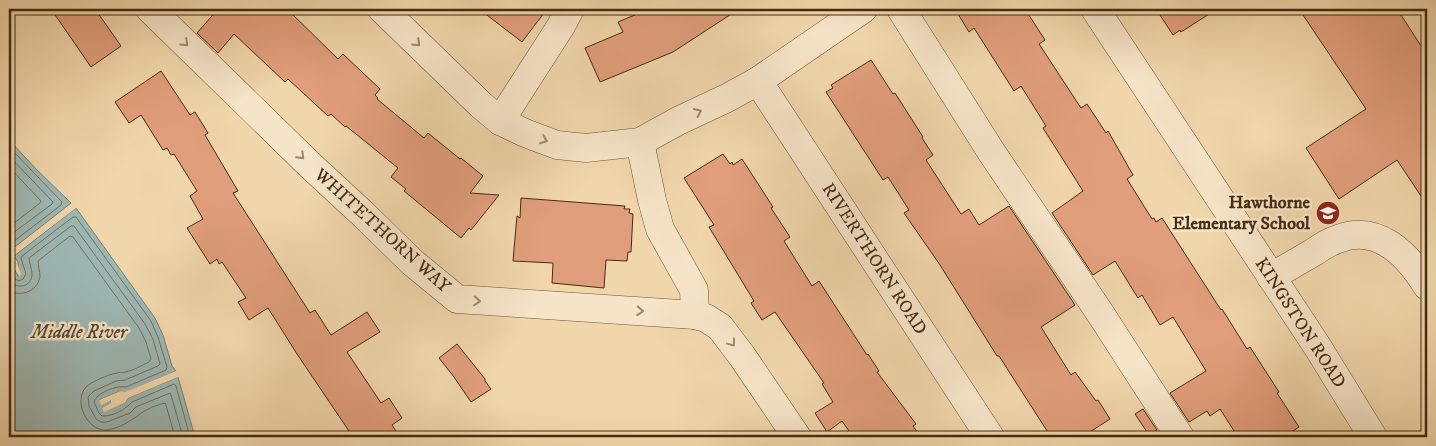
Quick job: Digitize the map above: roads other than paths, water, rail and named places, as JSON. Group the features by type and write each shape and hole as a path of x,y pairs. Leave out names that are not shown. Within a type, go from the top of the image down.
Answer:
{"street":[{"name":"WHITETHORN WAY","path":"150,9 412,262 457,300 695,315 706,318 720,327 797,437"},
{"path":"382,9 481,106 500,121 557,145 586,148 640,142 758,81 863,9"},
{"path":"500,121 570,9"},
{"path":"901,9 992,153 1100,313 1180,437"},
{"name":"KINGSTON ROAD","path":"1095,9 1317,346 1373,437"},
{"name":"RIVERTHORN ROAD","path":"758,81 990,437"},
{"path":"640,142 660,229 694,290 695,315"},
{"path":"1271,277 1338,238 1355,235 1372,236 1385,241 1400,251 1427,286"}],"water":[{"path":"9,140 71,203 11,250 9,247"},
{"name":"Middle River","path":"76,208 155,318 163,335 172,366 176,371 125,393 120,391 99,400 110,400 112,403 102,408 104,411 125,403 128,398 178,377 195,437 9,437 9,259 18,276 18,262 14,256"}],"place":[{"name":"Hawthorne Elementary School","path":"1328,213"}]}
